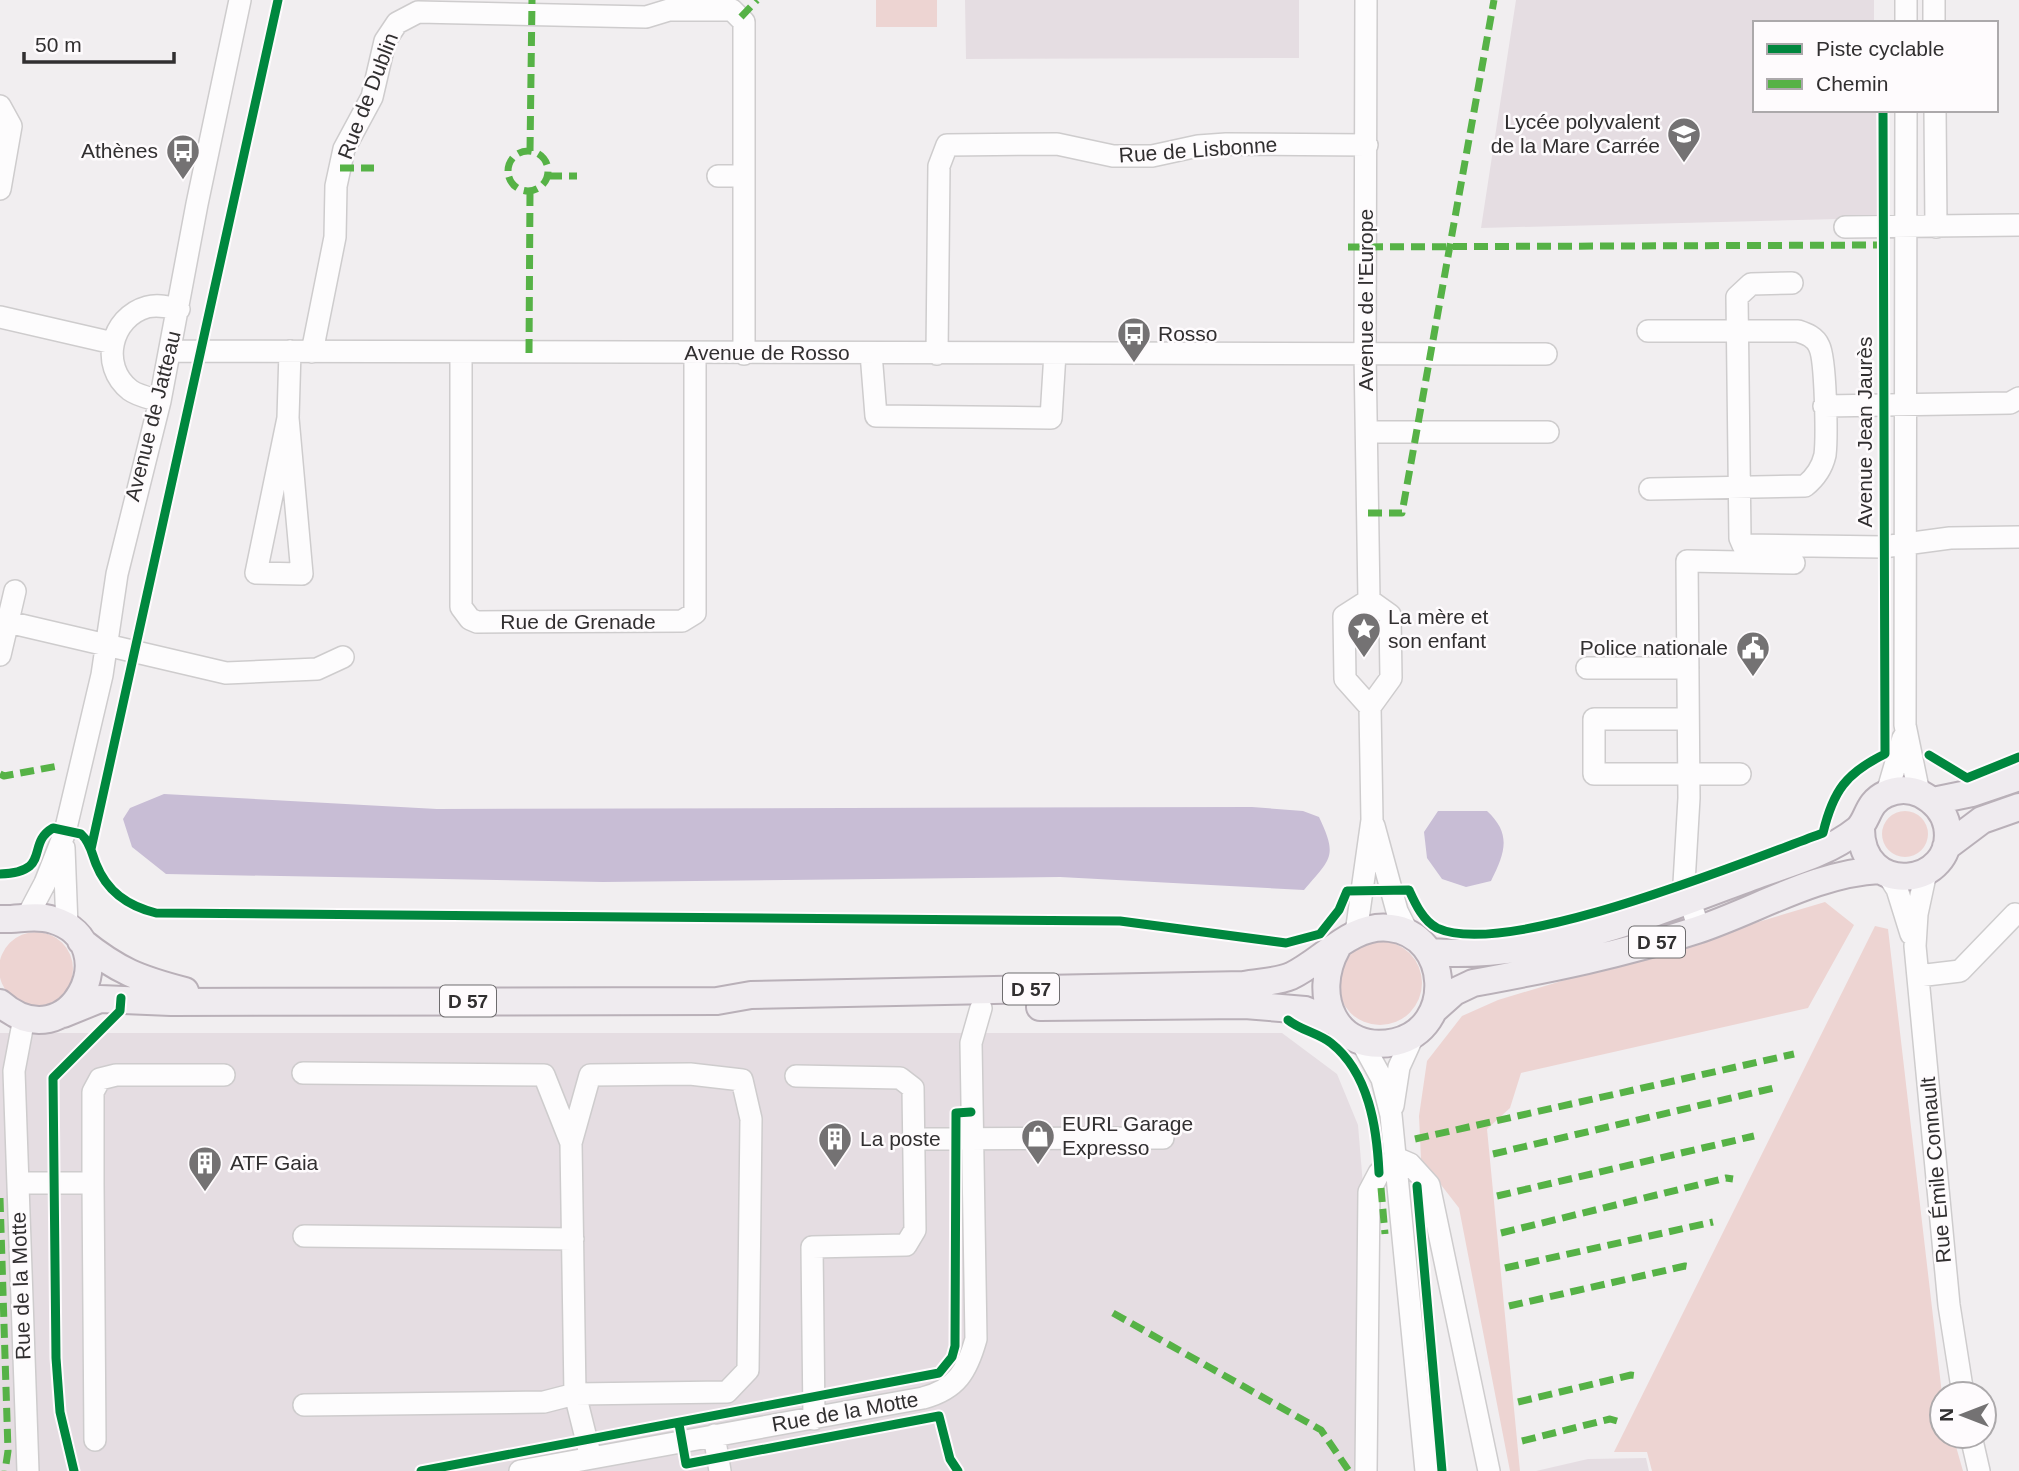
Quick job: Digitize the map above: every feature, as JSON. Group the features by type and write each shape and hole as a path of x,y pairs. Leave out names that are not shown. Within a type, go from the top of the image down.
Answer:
{"main road":[{"path":"1926,797 1972,793 2019,777"},
{"path":"1946,847 1947,827 1940,808 1926,797 1909,790 1887,793 1870,806 1861,826 1864,851 1884,873 1901,878 1927,872 1946,847 1982,820 2019,807"},
{"name":"D 57","path":"1429,952 1512,950 1593,933 1826,849 1861,826"},
{"name":"D 57","path":"1435,1009 1454,992 1473,984 1600,959 1699,929 1837,876 1884,873"},
{"path":"0,1003 24,1018 51,1018 63,1014 76,1003 85,989 89,973 88,956 74,934 40,917 12,923"},
{"path":"1373,928 1391,928 1408,933 1429,952 1439,979 1435,1009 1414,1034 1397,1041 1378,1043 1360,1039 1337,1023 1327,1005 1324,985 1327,965 1347,940 1373,928"},
{"name":"D 57","path":"74,934 112,966 130,975 220,1001"},
{"name":"D 57","path":"63,1014 100,999 717,1001 751,995 1244,985 1287,978 1347,940"},
{"name":"D 57","path":"717,1001 750,1008 1245,1005 1305,1010 1337,1023"}],"street":[{"name":"Avenue de Jatteau","path":"12,923 45,883 65,832 102,675 132,504 160,401 237,0"},
{"name":"Avenue de l'Europe","path":"1366,0 1365,354 1369,600"},
{"path":"1906,0 1906,21"},
{"path":"1934,0 1934,21"},
{"name":"Rue de Dublin","path":"312,352 335,237 336,186 344,149 372,97 385,41 407,16 418,12 646,17 669,9 737,13 745,29 744,354"},
{"path":"0,106 11,126 0,189"},
{"name":"Avenue Jean Jaurès","path":"1887,793 1905,725 1906,112"},
{"path":"1935,112 1936,227"},
{"name":"Rue de Lisbonne","path":"937,354 939,166 947,145 1057,144 1113,156 1152,156 1198,146 1226,144 1367,145"},
{"path":"718,176 744,176"},
{"path":"1845,227 2019,225"},
{"path":"1792,283 1751,284 1737,297 1740,538 1743,545 1905,545 1950,538 2019,537"},
{"path":"160,401 141,396 123,384 113,365 113,343 122,324 138,310 159,305 179,309"},
{"path":"0,317 113,343"},
{"path":"1648,331 1798,331 1816,340 1823,358 1825,454 1812,480 1805,486 1650,489"},
{"name":"Avenue de Rosso","path":"170,351 1546,354"},
{"path":"288,418 256,573 302,574 288,418 290,351"},
{"name":"Rue de Grenade","path":"461,353 461,607 470,619 477,622 682,621 695,612 695,354"},
{"path":"871,353 876,416 1051,418 1055,354"},
{"path":"1824,406 2010,403 2019,398"},
{"path":"1367,432 1548,432"},
{"path":"1699,929 1684,883 1689,774 1687,561 1794,563"},
{"path":"0,655 15,591"},
{"path":"1347,940 1372,820 1370,707 1391,678 1390,615 1369,600 1344,616 1345,679 1370,707"},
{"path":"8,622 226,673 317,669 343,657"},
{"path":"1587,668 1688,668"},
{"path":"1688,719 1594,719 1594,774 1740,774"},
{"name":"Avenue Jean Jaurès","path":"1905,725 1926,797"},
{"path":"1372,820 1397,911 1408,933"},
{"name":"Avenue de Jatteau","path":"65,832 64,885 74,934"},
{"name":"Rue Émile Connault","path":"1927,872 1917,914 1915,946 1949,1305 1961,1380"},
{"name":"Rue Émile Connault","path":"1884,873 1897,889 1915,946"},
{"path":"1918,976 1960,971 2015,914"},
{"name":"Rue de la Motte","path":"520,1471 935,1395 961,1379 968,1369 976,1339 975,1138 971,1112 971,1043 981,1008"},
{"name":"Rue de la Motte","path":"24,1018 14,1072 28,1471"},
{"path":"1391,1115 1399,1067 1414,1034"},
{"path":"1360,1039 1382,1079 1391,1115 1426,1471"},
{"path":"303,1073 544,1075 571,1143"},
{"path":"304,1405 544,1402 575,1394 727,1392 748,1370 751,1118 742,1080 690,1074 590,1075 571,1143 575,1394 591,1458"},
{"path":"95,1440 93,1092 100,1079 116,1075 223,1075"},
{"path":"796,1076 900,1078 913,1088 915,1230 906,1245 812,1247 814,1419"},
{"path":"915,1139 1163,1138"},
{"path":"1366,1471 1369,1192 1379,1174 1396,1158"},
{"path":"1396,1158 1410,1164 1429,1185 1489,1471"},
{"path":"18,1183 93,1183"},
{"path":"304,1236 573,1240"},
{"path":"714,1436 720,1471"}],"shaded area":[{"path":"876,0 937,0 937,27 876,27"},
{"path":"965,0 1299,0 1299,58 966,59"},
{"name":"Lycée polyvalent de la Mare Carrée","path":"1516,0 1874,0 1874,21 1753,21 1753,112 1876,112 1878,218 1481,228"},
{"path":"164,794 437,809 1252,807 1303,811 1319,817 1330,849 1326,863 1304,890 1060,877 603,882 166,874 132,847 123,819 130,808"},
{"path":"1438,811 1487,811 1495,819 1504,844 1491,881 1466,887 1442,879 1427,858 1424,832"},
{"path":"1905,811 1922,817 1928,834 1922,851 1905,857 1888,851 1882,834 1888,817"},
{"path":"1825,902 1854,925 1808,1008 1521,1073 1510,1108 1487,1129 1520,1471 1510,1471 1459,1208 1421,1159 1419,1116 1427,1061 1462,1016 1498,1000"},
{"path":"1875,926 1888,929 1940,1380 1928,1380 1928,1450 1957,1450 1963,1471 1652,1471 1647,1452 1614,1452"},
{"path":"36,932 50,935 62,943 70,955 73,969 70,983 62,995 50,1003 36,1006 22,1003 10,995 2,983 -1,969 2,955 10,943 22,935"},
{"path":"1372,941 1388,941 1404,948 1415,959 1422,975 1419,999 1410,1013 1388,1025 1372,1025 1356,1018 1345,1007 1338,991 1338,975 1345,959 1356,948"},
{"path":"0,1033 1282,1033 1337,1074 1358,1125 1363,1185 1356,1471 0,1471"},
{"path":"1646,1458 1649,1471 1536,1471 1588,1459"}],"marked path":[{"path":"530,151 532,0"},
{"path":"741,17 757,0"},
{"path":"1368,513 1402,513 1494,0"},
{"path":"528,151 542,157 548,171 542,185 528,191 514,185 508,171 514,157 528,151"},
{"path":"340,168 374,168"},
{"path":"548,176 577,176"},
{"path":"529,353 530,191"},
{"path":"1348,247 1883,245"},
{"path":"0,774 4,776 58,766"},
{"path":"1415,1139 1794,1054"},
{"path":"1493,1154 1778,1087"},
{"path":"1497,1196 1754,1136"},
{"path":"1501,1233 1726,1178 1733,1179"},
{"path":"1381,1188 1385,1234"},
{"path":"0,1198 8,1451 5,1471"},
{"path":"1505,1268 1713,1222"},
{"path":"1509,1306 1685,1266 1691,1267"},
{"path":"1113,1313 1321,1430 1349,1471"},
{"path":"1518,1402 1631,1375 1639,1376"},
{"path":"1522,1441 1610,1419 1617,1421"}],"cycle path":[{"path":"91,849 278,0"},
{"path":"0,874 16,872 33,863 40,842 53,828 81,834 89,844 96,864 112,890 128,902 156,913 1120,921 1286,943 1320,934 1339,910 1347,891 1409,890 1424,916 1437,928 1471,934 1516,931 1627,903 1823,833 1831,806 1843,785 1860,768 1885,754 1883,112"},
{"path":"1929,755 1967,778 2019,757"},
{"path":"74,1471 60,1412 56,1358 53,1078 120,1011 121,998"},
{"path":"1288,1020 1331,1043 1344,1055 1354,1070 1362,1085 1373,1120 1379,1173"},
{"path":"421,1471 939,1373 952,1357 955,1346 956,1113 971,1112"},
{"path":"1417,1186 1442,1471"},
{"path":"679,1424 686,1464 939,1416 950,1459 958,1471"}],"place":[{"name":"Lycée polyvalent de la Mare Carrée","path":"1684,164"},
{"name":"Athènes","path":"183,181"},
{"name":"Rosso","path":"1134,364"},
{"name":"La mère et son enfant","path":"1364,659"},
{"name":"Police nationale","path":"1753,678"},
{"name":"EURL Garage Expresso","path":"1038,1166"},
{"name":"La poste","path":"835,1169"},
{"name":"ATF Gaia","path":"205,1193"}]}
